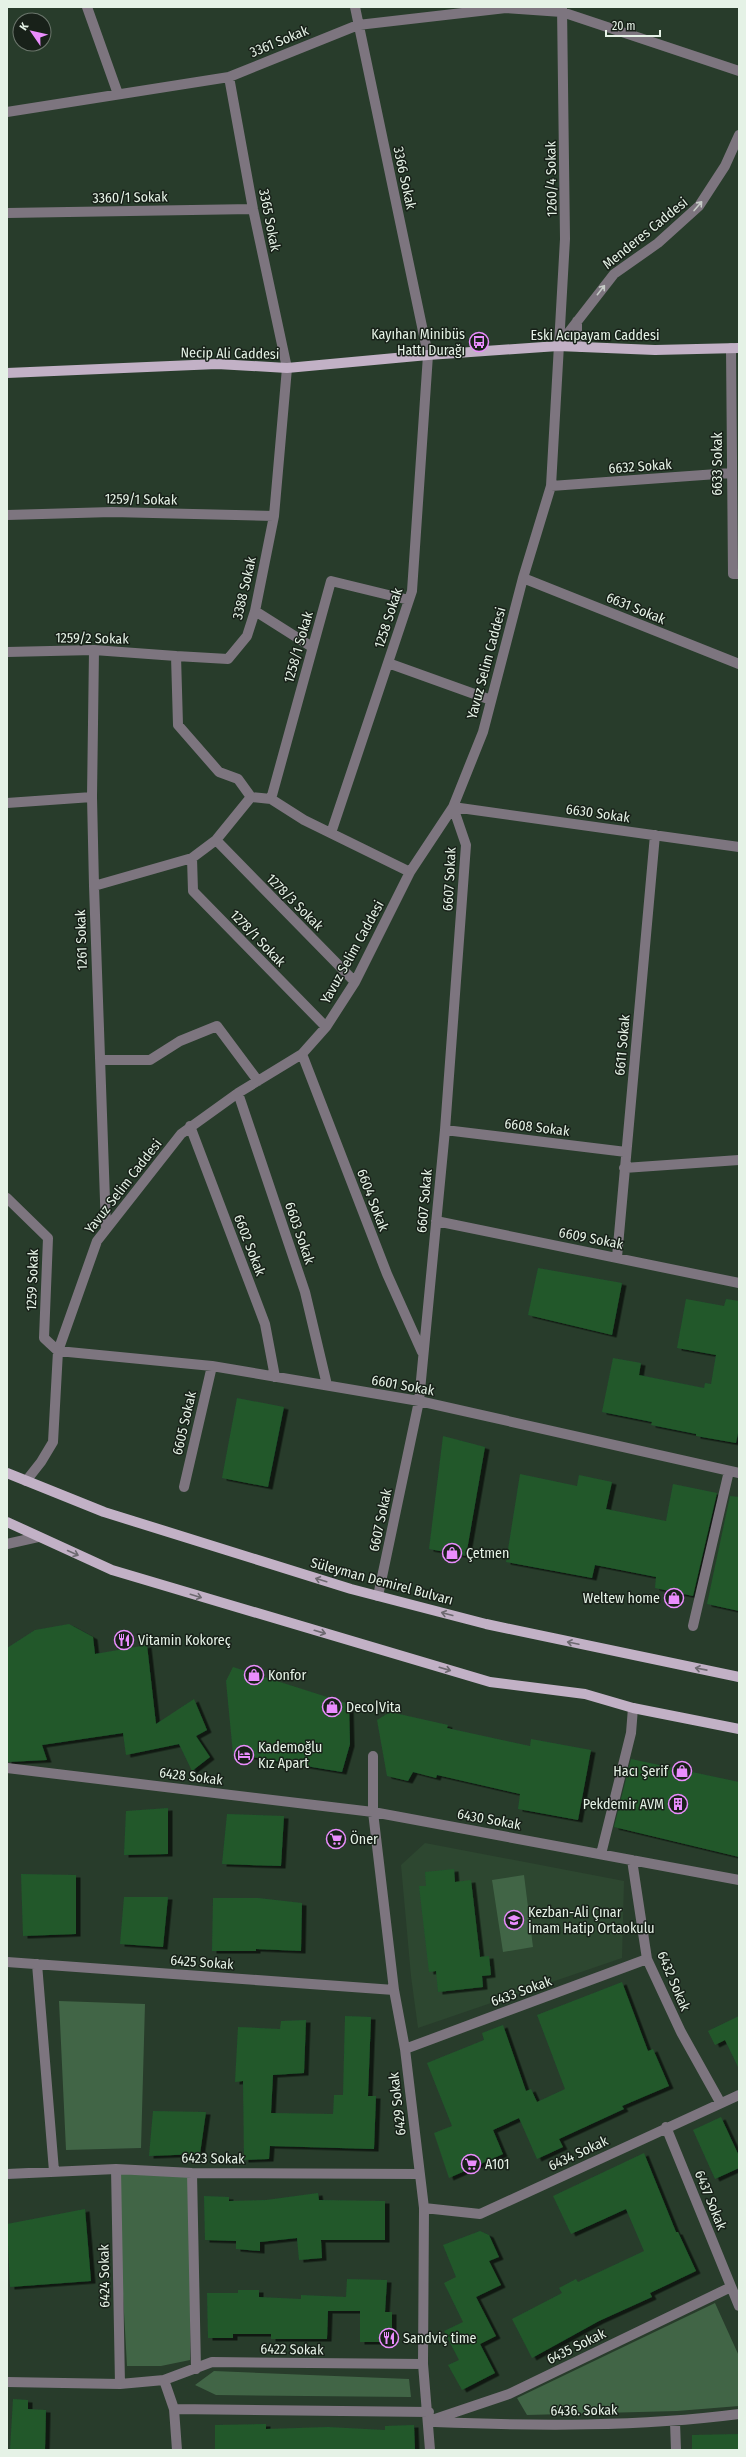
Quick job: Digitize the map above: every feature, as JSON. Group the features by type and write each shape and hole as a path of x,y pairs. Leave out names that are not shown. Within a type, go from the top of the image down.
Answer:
{"main road":[{"name":"Eski Acıpayam Caddesi","path":"428,355 558,346 655,350 735,348"},
{"name":"Necip Ali Caddesi","path":"7,373 217,364 286,368 428,355"},
{"name":"Süleyman Demirel Bulvarı","path":"7,1473 104,1512 378,1596 486,1624 739,1677"},
{"path":"7,1522 112,1570 490,1682 585,1694 633,1708 739,1729"}],"street":[{"path":"87,7 118,94"},
{"name":"3366 Sokak","path":"355,7 428,355"},
{"name":"3361 Sokak","path":"7,112 229,77 358,25 506,8 562,9 739,72"},
{"name":"1260/4 Sokak","path":"558,346 565,238 562,9"},
{"name":"3365 Sokak","path":"229,77 253,209 286,368"},
{"name":"Menderes Caddesi","path":"558,346 614,274 658,243 699,206 725,166 739,135"},
{"name":"3360/1 Sokak","path":"7,213 253,209"},
{"path":"577,321 577,334 581,347"},
{"name":"Yavuz Selim Caddesi","path":"26,1481 41,1462 53,1442 58,1352 97,1240 181,1134 190,1126 238,1093 302,1054 326,1027 355,982 410,872 453,807 483,732 523,578 551,486 558,346"},
{"name":"6633 Sokak","path":"735,348 731,473 733,574 739,574"},
{"name":"1258 Sokak","path":"331,833 412,591 428,355"},
{"name":"3388 Sokak","path":"176,656 228,659 247,636 254,611 274,516 286,368"},
{"name":"6632 Sokak","path":"551,486 731,473"},
{"name":"1259/1 Sokak","path":"7,516 112,512 274,516"},
{"name":"6631 Sokak","path":"523,578 739,664"},
{"name":"1258/1 Sokak","path":"271,798 331,581 409,600"},
{"path":"254,611 312,647"},
{"name":"1259/2 Sokak","path":"7,652 94,650 176,656"},
{"name":"1261 Sokak","path":"94,650 92,797 106,1229"},
{"path":"176,656 178,725 219,772 238,779 251,797"},
{"path":"388,664 491,700"},
{"path":"7,803 92,797"},
{"path":"251,797 271,798 304,820 410,872"},
{"path":"94,886 192,858 216,840 251,797"},
{"name":"6630 Sokak","path":"453,807 739,847"},
{"name":"6607 Sokak","path":"378,1596 419,1401 422,1354 445,1130 466,844 453,807"},
{"name":"6611 Sokak","path":"617,1257 655,835"},
{"name":"1278/3 Sokak","path":"216,840 355,982"},
{"name":"1278/1 Sokak","path":"192,858 193,891 326,1027"},
{"path":"100,1060 150,1060 180,1041 217,1026 258,1081"},
{"name":"6604 Sokak","path":"302,1054 387,1274 422,1354"},
{"name":"6603 Sokak","path":"238,1093 305,1292 327,1385"},
{"name":"6602 Sokak","path":"190,1126 265,1324 275,1377"},
{"name":"6608 Sokak","path":"445,1130 626,1152"},
{"path":"624,1168 739,1160"},
{"name":"1259 Sokak","path":"7,1198 48,1238 44,1338 58,1352"},
{"name":"6609 Sokak","path":"436,1221 739,1283"},
{"name":"6601 Sokak","path":"58,1352 212,1366 419,1401 734,1472"},
{"name":"6605 Sokak","path":"184,1487 212,1366"},
{"path":"693,1626 734,1472"},
{"path":"7,1544 38,1537"},
{"path":"601,1854 631,1732 633,1708"},
{"name":"6429 Sokak","path":"373,1756 373,1812 394,1990 404,2049 424,2208 423,2364 429,2417 430,2450"},
{"name":"6428 Sokak","path":"7,1768 373,1812"},
{"name":"6430 Sokak","path":"373,1812 739,1880"},
{"name":"6432 Sokak","path":"632,1860 647,1959 681,2032 720,2102"},
{"name":"6433 Sokak","path":"404,2049 647,1959"},
{"name":"6425 Sokak","path":"7,1962 394,1990"},
{"path":"38,1964 54,2170"},
{"name":"6434 Sokak","path":"424,2208 480,2214 720,2102 739,2095"},
{"name":"6437 Sokak","path":"666,2127 739,2306"},
{"name":"6423 Sokak","path":"7,2174 54,2170 116,2169 192,2172 419,2174"},
{"name":"6424 Sokak","path":"116,2169 120,2384"},
{"path":"192,2172 196,2369"},
{"name":"6435 Sokak","path":"429,2417 509,2394 731,2287"},
{"name":"6422 Sokak","path":"7,2382 120,2384 164,2380 212,2362 423,2364"},
{"path":"164,2380 174,2409 177,2450"},
{"path":"174,2409 429,2417"},
{"name":"6436. Sokak","path":"429,2417 527,2426 675,2422 739,2414"},
{"path":"675,2422 676,2450"}],"shaded area":[{"name":"Kezban-Ali Çınar İmam Hatip Ortaokulu","path":"425,1843 624,1881 622,1958 418,2028 411,1976 401,1865"},
{"path":"524,1875 533,1947 503,1952 492,1880"},
{"path":"59,2001 145,2004 141,2148 66,2150"},
{"path":"116,2169 192,2173 190,2360 161,2366 127,2366"},
{"path":"715,2303 739,2356 739,2406 677,2411 527,2415 517,2398"},
{"path":"214,2371 409,2379 411,2397 216,2395 195,2385"}],"building":[{"path":"538,1268 622,1283 612,1335 528,1315"},
{"path":"686,1299 724,1306 726,1299 739,1301 739,1428 736,1443 696,1436 696,1434 651,1425 652,1422 602,1412 613,1358 641,1363 639,1375 704,1388 705,1383 711,1384 716,1355 677,1348"},
{"path":"237,1398 284,1407 268,1487 222,1478"},
{"path":"443,1436 485,1447 466,1556 429,1549"},
{"path":"520,1474 577,1486 579,1475 612,1482 606,1509 666,1521 673,1484 717,1493 693,1596 655,1588 656,1577 595,1565 592,1578 506,1562"},
{"path":"730,1496 739,1497 739,1611 707,1604"},
{"path":"69,1624 93,1637 95,1654 147,1645 156,1724 194,1699 207,1730 196,1736 210,1757 192,1771 179,1744 126,1755 123,1733 42,1745 47,1760 7,1762 7,1648 35,1630"},
{"path":"233,1667 349,1704 350,1744 342,1772 233,1754 226,1681"},
{"path":"390,1712 448,1725 447,1728 530,1746 531,1739 591,1750 578,1820 518,1809 520,1794 437,1775 436,1778 413,1772 408,1781 387,1776 377,1720"},
{"name":"Pekdemir AVM","path":"631,1759 739,1782 739,1857 614,1827"},
{"path":"168,1808 168,1854 124,1855 126,1811"},
{"path":"227,1814 284,1816 281,1866 222,1864"},
{"path":"454,1869 455,1882 471,1880 480,1957 489,1956 491,1975 482,1976 483,1987 438,1992 436,1971 429,1972 419,1886 426,1886 425,1872"},
{"path":"21,1874 76,1875 76,1934 23,1936"},
{"path":"124,1897 168,1897 163,1947 120,1944"},
{"path":"213,1898 258,1898 302,1903 301,1951 256,1949 256,1951 212,1951"},
{"path":"622,1982 648,2051 653,2049 669,2086 622,2106 624,2109 559,2139 563,2147 537,2159 519,2118 493,2130 503,2154 449,2178 434,2133 452,2126 427,2063 484,2040 482,2033 503,2025 526,2091 531,2089 537,2102 565,2089 537,2015"},
{"path":"345,2016 371,2017 368,2096 376,2096 374,2149 270,2146 269,2159 244,2160 243,2081 235,2082 238,2027 280,2029 281,2021 306,2020 304,2073 273,2075 271,2113 333,2114 334,2095 343,2095"},
{"path":"739,2016 739,2069 725,2040 715,2045 708,2031"},
{"path":"153,2111 206,2112 200,2154 149,2156"},
{"path":"721,2117 739,2156 739,2168 715,2179 693,2130"},
{"path":"644,2153 676,2232 678,2232 696,2271 650,2293 652,2297 599,2321 532,2358 512,2319 562,2293 559,2288 576,2279 578,2282 644,2251 626,2209 571,2234 553,2196"},
{"path":"318,2193 319,2200 385,2201 385,2240 321,2240 322,2258 299,2260 297,2238 260,2242 260,2251 236,2249 236,2241 205,2240 204,2196 229,2197 229,2201 266,2200"},
{"path":"85,2209 91,2281 10,2287 7,2224"},
{"path":"480,2231 489,2235 499,2257 489,2261 501,2285 476,2297 496,2336 480,2344 495,2373 462,2390 448,2365 459,2360 444,2331 463,2322 444,2283 456,2277 443,2245"},
{"path":"347,2279 387,2280 385,2312 392,2312 392,2342 360,2342 360,2311 328,2311 327,2339 271,2339 271,2334 233,2334 233,2338 208,2338 207,2293 238,2293 238,2290 259,2290 259,2297 301,2299 301,2295 346,2297"},
{"path":"13,2399 28,2400 28,2409 46,2410 45,2450 10,2450"},
{"path":"266,2424 266,2429 328,2427 385,2430 385,2426 414,2425 415,2450 215,2450 215,2425"},
{"path":"739,2434 739,2450 692,2450 692,2435"}],"place":[{"name":"Kayıhan Minibüs Hattı Durağı","path":"479,342"},
{"name":"Çetmen","path":"452,1553"},
{"name":"Weltew home","path":"674,1598"},
{"name":"Vitamin Kokoreç","path":"124,1640"},
{"name":"Konfor","path":"254,1675"},
{"name":"Deco|Vita","path":"332,1707"},
{"name":"Kademoğlu Kız Apart","path":"244,1755"},
{"name":"Hacı Şerif","path":"682,1771"},
{"name":"Pekdemir AVM","path":"678,1804"},
{"name":"Öner","path":"336,1839"},
{"name":"Kezban-Ali Çınar İmam Hatip Ortaokulu","path":"514,1920"},
{"name":"A101","path":"471,2164"},
{"name":"Sandviç time","path":"389,2338"}]}
